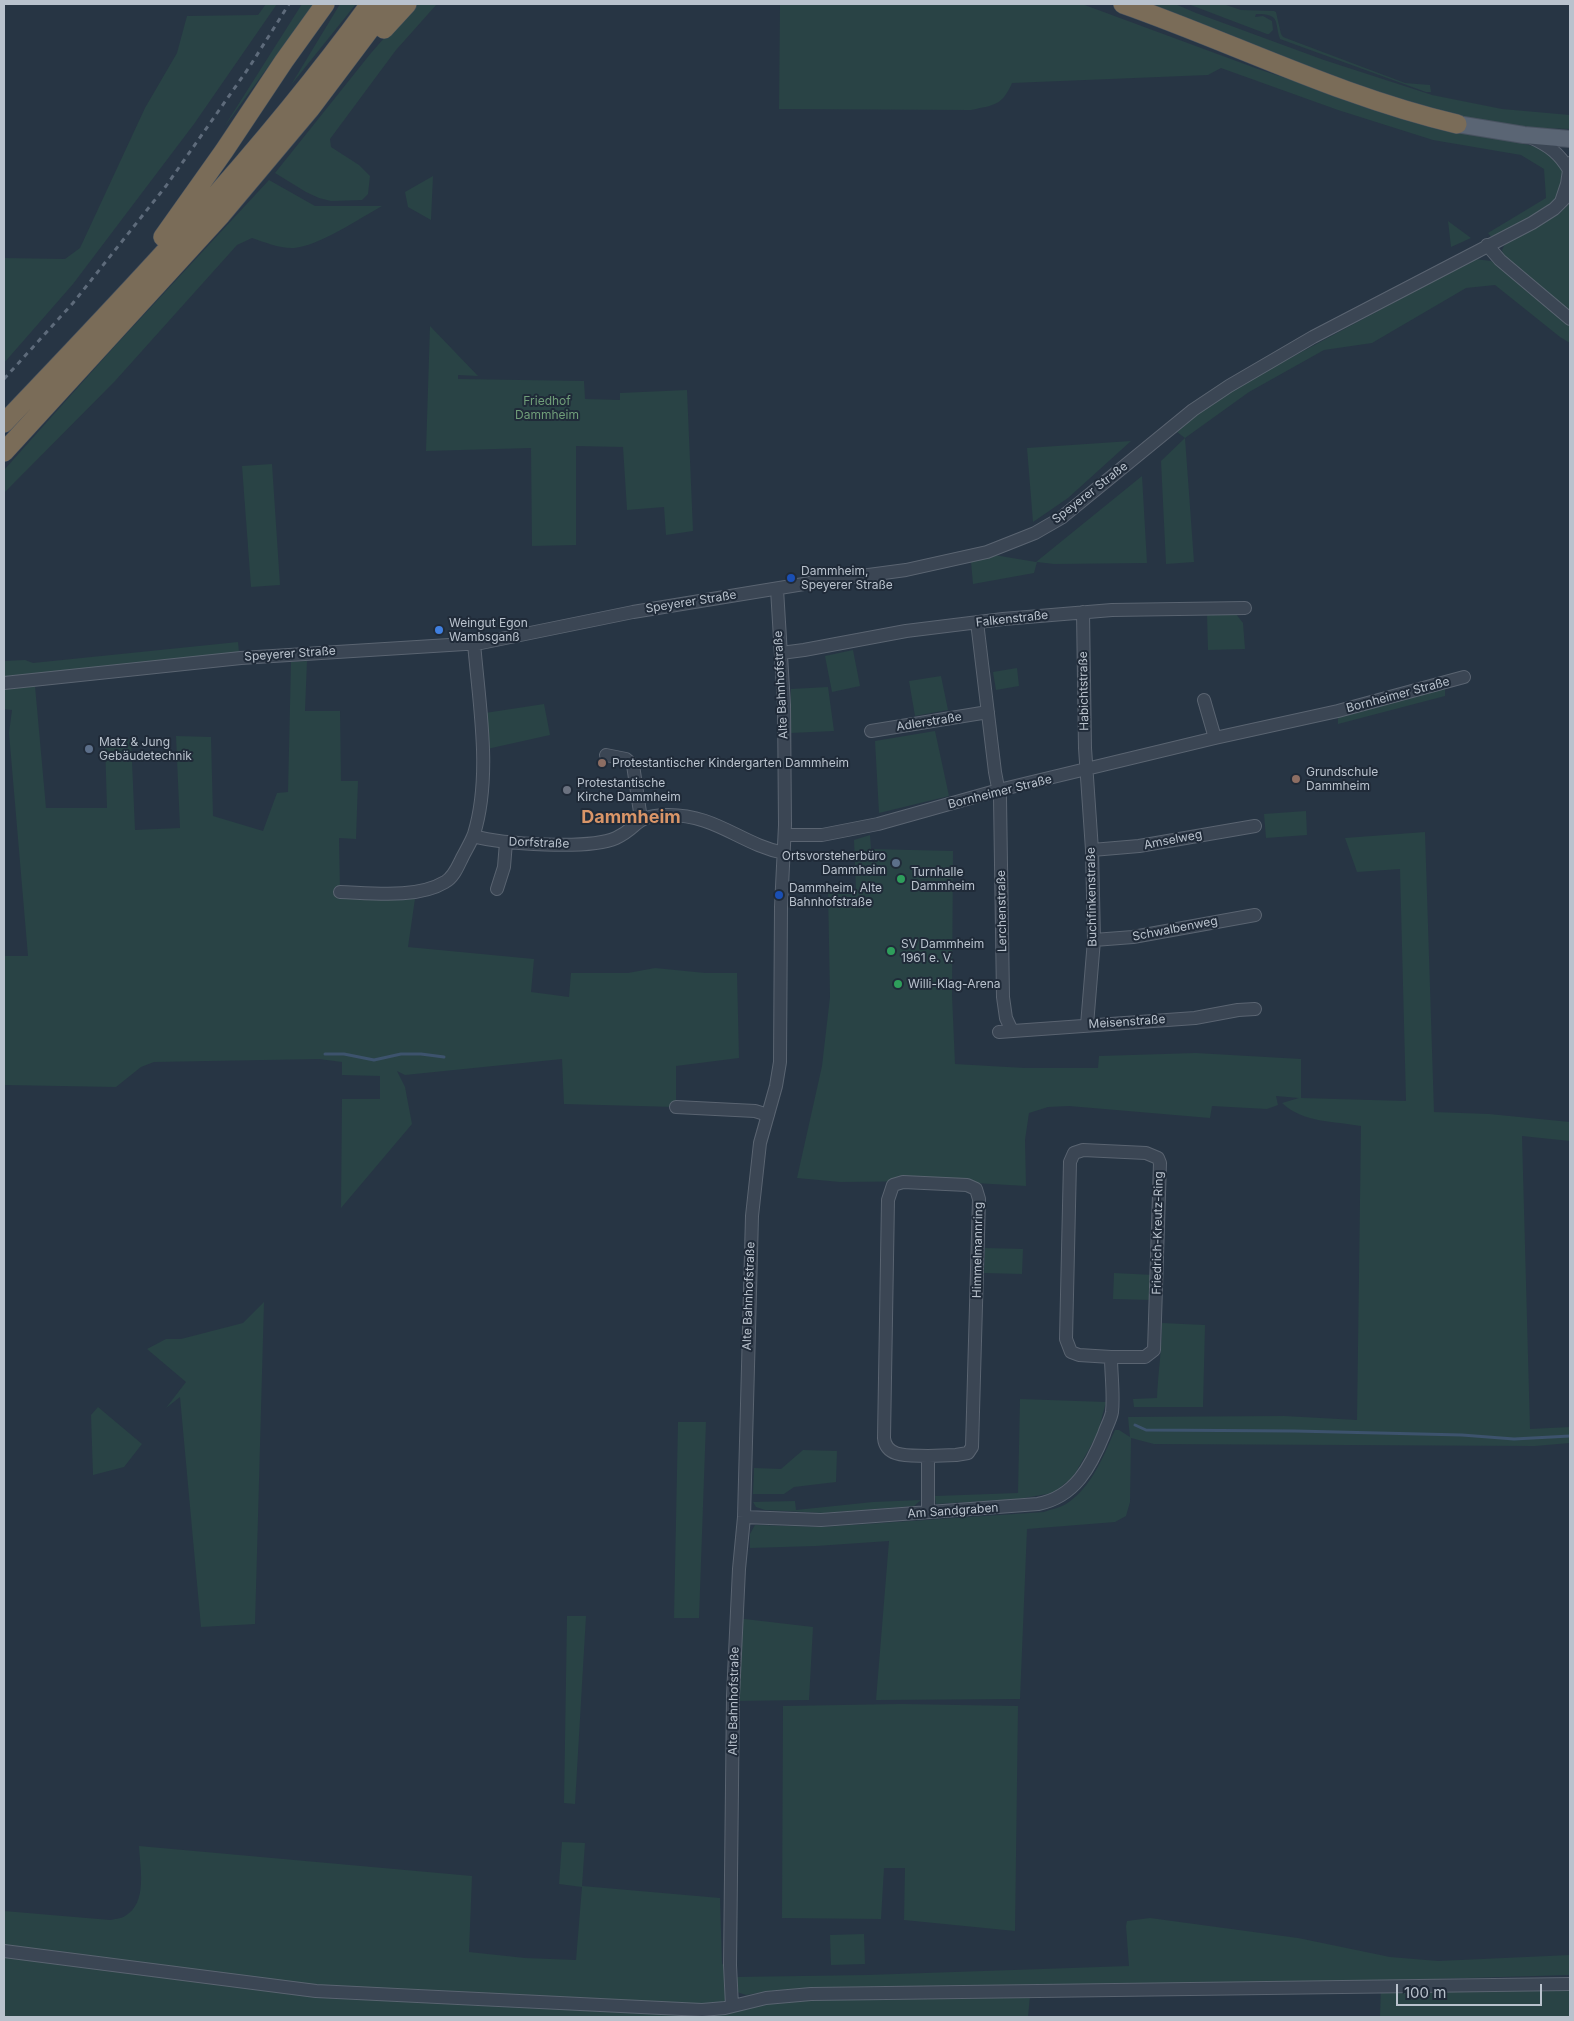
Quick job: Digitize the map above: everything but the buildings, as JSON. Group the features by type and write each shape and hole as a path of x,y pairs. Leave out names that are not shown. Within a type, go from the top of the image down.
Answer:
{"highway":[{"path":"98,324 126,282 174,224 284,61 325,4"},
{"path":"4,423 158,261 263,140 332,56 370,4"},
{"path":"4,452 221,215 310,108 389,4"},
{"path":"310,108 407,4"},
{"path":"1123,4 1312,77 1413,112 1456,124"}],"main road":[{"path":"1456,124 1524,135 1570,139"}],"street":[{"path":"1524,135 1553,150 1570,166 1567,184 1560,204"},
{"name":"Speyerer Straße","path":"4,683 241,658 474,644 633,612 906,570 987,552 1035,533 1076,507 1193,410 1229,386 1313,337 1532,223 1560,204 1570,193"},
{"path":"1487,245 1500,260 1570,319"},
{"name":"Alte Bahnhofstraße","path":"732,2006 730,1965 733,1696 739,1569 744,1517 752,1216 757,1158 780,1062 785,835 781,653 777,589"},
{"name":"Falkenstraße","path":"781,653 906,631 977,622 1151,608 1244,608"},
{"name":"Habichtstraße","path":"1083,612 1086,769"},
{"path":"977,622 995,772 999,790"},
{"path":"340,892 408,892 432,888 444,883 452,876 473,836 478,812 482,763 481,722 474,644"},
{"name":"Bornheimer Straße","path":"785,835 836,834 999,790 1214,738 1338,711 1464,677"},
{"path":"1204,700 1214,738"},
{"name":"Adlerstraße","path":"871,731 988,712"},
{"path":"606,755 626,759 633,764 641,819"},
{"name":"Buchfinkenstraße","path":"1086,769 1092,850 1094,940 1087,1025"},
{"name":"Lerchenstraße","path":"999,790 1003,997 1006,1018 1012,1031"},
{"name":"Dorfstraße","path":"473,836 506,842 545,844 599,843 616,838 641,819 667,815 698,818 721,826 772,850 784,853"},
{"name":"Amselweg","path":"1092,850 1132,848 1254,826"},
{"path":"497,889 504,867 506,842"},
{"name":"Schwalbenweg","path":"1094,940 1133,938 1255,914"},
{"name":"Meisenstraße","path":"999,1032 1195,1018 1238,1010 1255,1009"},
{"path":"676,1107 755,1111 768,1115"},
{"name":"Friedrich-Kreutz-Ring","path":"1083,1150 1146,1153 1158,1158 1160,1163 1154,1350 1145,1357 1111,1357 1079,1355 1071,1352 1066,1339 1070,1162 1074,1153 1083,1150"},
{"name":"Himmelmannring","path":"903,1182 968,1186 976,1190 979,1199 972,1447 968,1453 963,1455 928,1456 891,1452 886,1448 884,1438 888,1200 893,1185 903,1182"},
{"name":"Am Sandgraben","path":"744,1517 821,1520 1038,1504 1056,1499 1072,1488 1089,1466 1112,1413 1111,1357"},
{"path":"928,1456 928,1512"},
{"path":"4,1951 316,1991 685,2010 709,2010 766,1998 794,1995 1570,1984"}],"green space":[{"path":"266,4 277,4 194,124 73,284 4,363 4,258 65,259 80,248 145,108 177,53 187,16 258,15"},
{"path":"302,4 314,4 224,127"},
{"path":"340,4 356,4 291,85"},
{"path":"414,4 437,4 396,50 330,139 331,147 359,165 370,176 368,194 362,200 331,201 306,192 275,173 371,53"},
{"path":"780,4 1082,4 1258,69 1338,95 1540,148 1554,157 1560,165 1563,175 1562,181 1558,196 1547,208 1492,238 1488,233 1546,198 1544,169 1521,155 1433,140 1338,110 1221,68 1208,75 1012,83 1001,100 986,107 971,110 779,109"},
{"path":"1140,4 1175,4 1324,60 1432,95 1502,109 1570,115 1570,129 1499,125 1433,111 1306,69"},
{"path":"1188,4 1223,4 1241,10 1274,11 1276,12 1283,37 1405,83 1430,85 1431,92 1426,92 1280,39 1275,20 1269,15 1256,14 1255,17 1263,16 1272,21 1273,30 1267,34"},
{"path":"433,176 431,220 408,207 405,192"},
{"path":"269,180 315,206 382,206 327,237 304,246 284,247 252,238 237,245 115,381 4,493 4,470 114,347"},
{"path":"1570,202 1570,312 1504,257 1502,250 1506,242 1559,214"},
{"path":"1448,221 1471,238 1451,247"},
{"path":"1475,259 1491,261 1498,265 1570,324 1570,343 1495,285 1466,288 1372,343 1324,350 1249,392 1185,438 1177,432 1203,410 1240,385"},
{"name":"Friedhof Dammheim","path":"430,326 478,376 458,375 458,379 584,381 585,399 620,400 620,393 687,390 693,531 666,535 664,507 627,510 623,447 576,446 576,545 532,546 531,448 426,451"},
{"path":"1185,438 1194,562 1166,564 1161,461"},
{"path":"1131,441 1068,498 1033,522 1027,448"},
{"path":"272,464 280,585 251,587 242,466"},
{"path":"1142,476 1147,563 1054,564 1037,562 1034,573 973,584 971,562 994,555 1036,562"},
{"path":"1207,614 1236,614 1243,623 1245,649 1208,650"},
{"path":"238,642 239,652 4,677 4,661 25,660 33,663"},
{"path":"853,650 860,686 832,692 825,656"},
{"path":"307,661 305,711 340,711 341,781 358,781 356,839 339,838 340,892 416,892 408,947 534,959 531,992 569,997 571,973 628,973 655,968 705,973 737,973 739,1058 676,1066 676,1107 564,1104 562,1059 405,1075 397,1071 405,1087 412,1124 341,1208 342,1099 380,1099 380,1076 342,1075 342,1062 319,1059 154,1062 141,1067 116,1087 4,1085 4,956 28,956 9,733 12,710 4,709 4,689 35,686 46,808 107,808 105,741 131,739 135,830 180,828 176,736 211,737 213,816 263,831 277,793 288,792 291,662"},
{"path":"1017,668 1019,686 996,690 993,672"},
{"path":"941,676 948,710 915,716 909,681"},
{"path":"1445,682 1445,696 1338,724 1338,711"},
{"path":"828,687 834,731 790,733 791,689"},
{"path":"544,704 550,735 487,749 485,713"},
{"path":"935,731 949,796 879,813 875,741"},
{"path":"1306,811 1307,835 1266,838 1264,814"},
{"path":"1425,832 1434,1112 1489,1114 1570,1122 1570,1141 1522,1136 1530,1429 1570,1427 1570,1443 1535,1446 1154,1444 1131,1438 1130,1502 1126,1516 1115,1522 1027,1529 1020,1699 876,1700 889,1541 750,1548 750,1534 755,1525 822,1527 1044,1512 1061,1507 1083,1489 1096,1471 1115,1430 1119,1430 1130,1437 1128,1417 1284,1416 1357,1420 1361,1126 1309,1118 1290,1110 1282,1103 1299,1098 1276,1096 1278,1105 1267,1109 1212,1106 1210,1118 1069,1106 1048,1107 1029,1113 1025,1140 1026,1186 941,1181 840,1182 797,1178 822,1066 830,997 828,889 856,889 854,840 870,835 871,849 953,851 952,995 955,1064 1025,1068 1098,1068 1099,1056 1196,1053 1301,1059 1301,1098 1406,1101 1400,869 1357,872 1345,838"},
{"path":"985,1248 1023,1249 1022,1274 984,1273"},
{"path":"1114,1273 1154,1275 1153,1300 1113,1299"},
{"path":"264,1302 255,1624 201,1627 180,1397 166,1408 186,1382 147,1349 166,1339 181,1339 243,1323"},
{"path":"1162,1323 1205,1325 1203,1407 1134,1407 1133,1399 1157,1398"},
{"path":"1020,1399 1106,1402 1098,1432 1073,1477 1053,1493 1018,1499 936,1504 935,1496 1018,1493"},
{"path":"98,1407 142,1444 124,1467 93,1475 91,1415"},
{"path":"678,1422 706,1422 699,1618 674,1618"},
{"path":"803,1450 837,1451 836,1482 794,1487 784,1494 753,1494 754,1468 781,1469"},
{"path":"921,1500 914,1506 824,1513 765,1510 756,1507 753,1502 795,1501 796,1510 873,1502"},
{"path":"567,1616 586,1616 575,1804 564,1803"},
{"path":"736,1618 813,1627 809,1700 733,1701"},
{"path":"901,1704 1018,1706 1015,1931 904,1920 905,1868 884,1868 881,1919 782,1918 783,1706"},
{"path":"562,1842 585,1843 582,1886 720,1898 722,1964 730,1965 732,2006 766,1998 1030,1996 1028,2017 4,2017 4,1911 110,1920 123,1917 132,1910 140,1894 139,1846 472,1876 469,1952 525,1958 576,1960 582,1887 559,1884"},
{"path":"1150,1918 1298,1938 1390,1957 1438,1961 1570,1955 1570,1975 1028,1991 1028,1987 770,1991 746,1995 737,1992 736,1977 867,1975 1129,1966 1127,1921"},
{"path":"864,1934 865,1964 831,1965 830,1935"},
{"path":"1570,1984 1570,2017 1380,2017 1381,1987"}],"waterway":[{"path":"325,1054 344,1054 374,1060 401,1054 444,1057"},
{"path":"1135,1425 1146,1430 1462,1435 1514,1439 1570,1436"}],"railway":[{"path":"4,379 73,303 166,186 250,66 289,4"}],"place":[{"name":"Dammheim, Speyerer Straße","path":"791,578"},
{"name":"Weingut Egon Wambsganß","path":"439,630"},
{"name":"Matz & Jung Gebäudetechnik","path":"89,749"},
{"name":"Protestantischer Kindergarten Dammheim","path":"602,763"},
{"name":"Grundschule Dammheim","path":"1296,779"},
{"name":"Protestantische Kirche Dammheim","path":"567,790"},
{"name":"Ortsvorsteherbüro Dammheim","path":"896,863"},
{"name":"Turnhalle Dammheim","path":"901,879"},
{"name":"Dammheim, Alte Bahnhofstraße","path":"779,895"},
{"name":"SV Dammheim 1961 e. V.","path":"891,951"},
{"name":"Willi-Klag-Arena","path":"898,984"}],"district":[{"name":"Dammheim","path":"631,818"}]}
